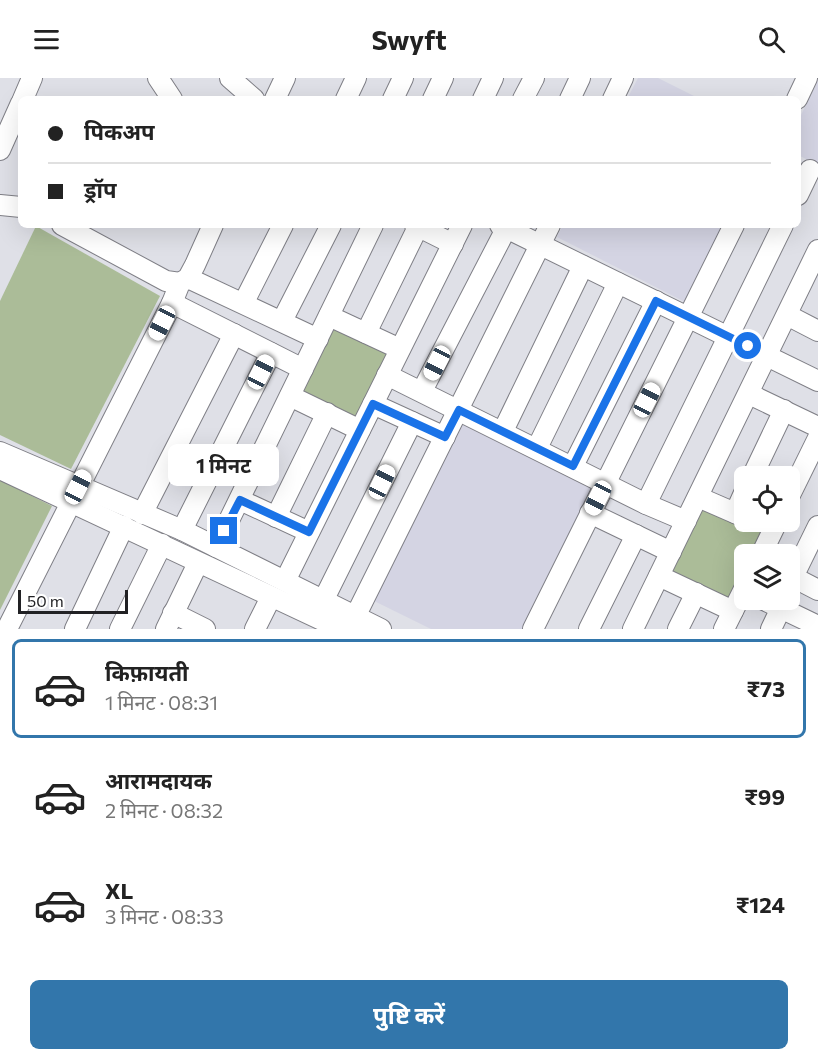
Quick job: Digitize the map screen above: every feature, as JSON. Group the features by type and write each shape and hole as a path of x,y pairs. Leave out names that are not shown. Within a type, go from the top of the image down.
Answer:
{"street":[{"path":"24,96 32,78"},
{"path":"158,78 170,96"},
{"path":"230,78 251,96"},
{"path":"276,96 285,78"},
{"path":"347,96 356,78"},
{"path":"394,96 403,78"},
{"path":"434,96 443,78"},
{"path":"485,96 494,78"},
{"path":"525,96 534,78"},
{"path":"571,96 580,78"},
{"path":"614,96 622,78"},
{"path":"798,96 807,78"},
{"path":"0,150 18,110"},
{"path":"801,188 809,169"},
{"path":"0,205 18,207"},
{"path":"68,228 166,281 184,280 244,302 318,339"},
{"path":"7,629 211,228"},
{"path":"244,302 281,228"},
{"path":"282,321 329,228"},
{"path":"216,547 372,228"},
{"path":"366,333 415,228"},
{"path":"420,228 453,243"},
{"path":"285,581 460,228"},
{"path":"422,391 504,228"},
{"path":"509,228 818,381"},
{"path":"349,625 548,228"},
{"path":"533,629 732,228"},
{"path":"646,504 782,228"},
{"path":"633,629 818,250"},
{"path":"503,431 583,266"},
{"path":"537,448 618,283"},
{"path":"573,466 656,301"},
{"path":"172,303 303,369"},
{"path":"787,315 818,331"},
{"path":"329,316 400,349"},
{"path":"142,514 234,334"},
{"path":"182,530 271,353"},
{"path":"387,375 606,482 646,504 686,521"},
{"path":"749,394 818,427"},
{"path":"290,396 360,430"},
{"path":"373,404 445,437"},
{"path":"757,466 784,410"},
{"path":"276,517 327,413"},
{"path":"323,600 412,422"},
{"path":"800,475 818,438"},
{"path":"0,452 74,494 124,526 271,597 303,621 381,629"},
{"path":"0,469 142,514 182,530 323,600 349,625"},
{"path":"698,497 734,513"},
{"path":"240,500 309,532"},
{"path":"590,513 671,552"},
{"path":"75,629 124,526"},
{"path":"800,559 818,526"},
{"path":"589,629 636,536"},
{"path":"120,629 162,544"},
{"path":"198,563 170,621 206,629"},
{"path":"660,576 696,593 729,620"},
{"path":"800,581 818,590"},
{"path":"678,629 696,593"},
{"path":"255,629 271,597"},
{"path":"771,629 773,610"},
{"path":"785,610 818,627"}],"shaded area":[{"path":"638,78 658,78 694,96 629,96"},
{"path":"818,81 818,165 801,156 801,115"},
{"path":"562,228 722,228 685,302 557,237"},
{"path":"460,414 600,483 526,629 431,629 370,599"}],"green space":[{"path":"35,228 40,228 160,296 71,469 0,435 0,301"},
{"path":"334,322 395,352 358,426 297,396"},
{"path":"0,480 52,506 0,610"},
{"path":"706,502 734,516 734,532 767,532 761,544 734,544 734,599 730,607 669,577"}],"route":[{"path":"224,531 240,500 309,532 373,404 445,437 459,410 573,466 656,301 748,346"}]}
